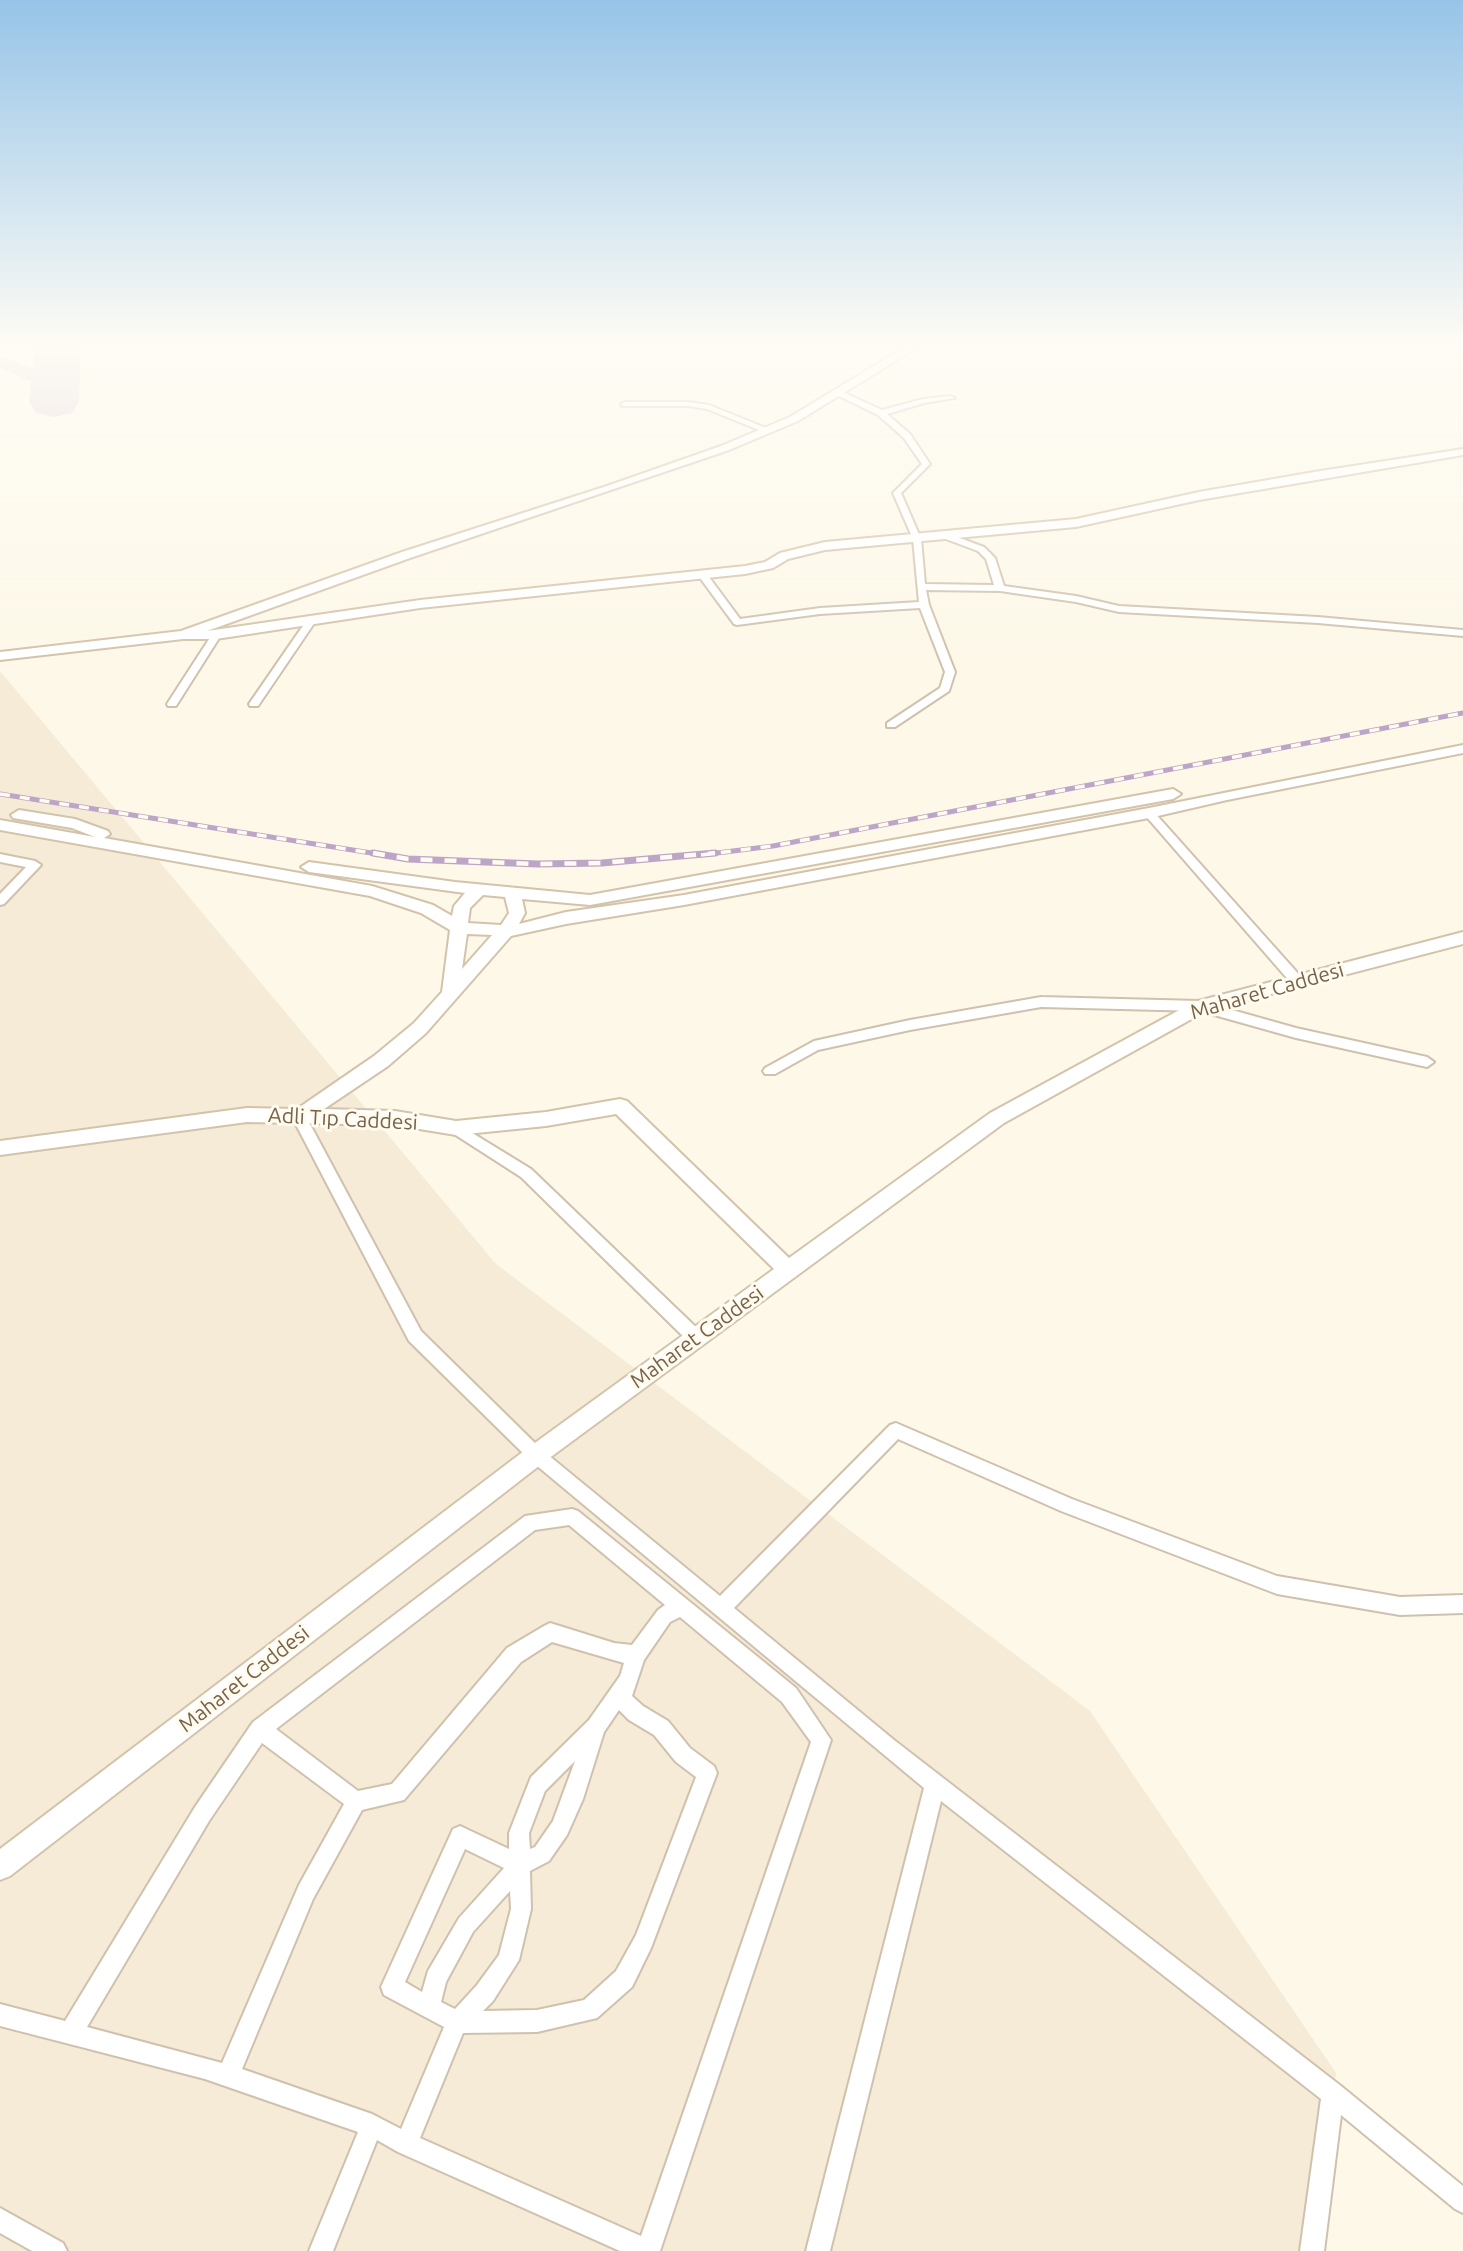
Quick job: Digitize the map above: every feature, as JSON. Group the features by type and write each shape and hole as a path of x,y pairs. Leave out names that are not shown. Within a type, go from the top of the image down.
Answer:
{"street":[{"path":"183,635 418,551 611,488 716,449"},
{"path":"891,724 944,689 950,672 923,606 917,538 897,493 926,464 916,449"},
{"path":"0,656 183,635 216,635 420,604 704,575 769,565 784,555 825,546 1076,523 1250,486 1463,452"},
{"path":"946,536 981,548 990,558 1000,588"},
{"path":"704,575 737,622 820,611 923,606"},
{"path":"921,587 1000,588 1076,599 1119,609 1318,620 1463,633"},
{"path":"254,704 312,619"},
{"path":"172,704 216,635"},
{"path":"0,825 266,862 590,901 1463,738"},
{"path":"0,820 372,891 426,909 460,928 506,931 1149,813 1227,794 1463,749"},
{"path":"0,812 75,824 110,841"},
{"path":"1149,813 1297,981"},
{"path":"0,833 61,843 110,841"},
{"path":"0,858 35,865 0,901"},
{"path":"450,996 462,906 479,889"},
{"path":"512,892 517,913 506,931 420,1028 381,1061 299,1117 415,1336 536,1455 721,1608 935,1784 1333,2094 1463,2201"},
{"name":"Maharet Caddesi","path":"0,1867 536,1455 996,1118 1200,1006 1463,939"},
{"path":"770,1071 814,1046 910,1025 1041,1002 1200,1006 1296,1034 1427,1062"},
{"name":"Adli Tıp Caddesi","path":"0,1148 247,1115 395,1118 456,1128 546,1119 620,1106 788,1270"},
{"path":"456,1128 526,1173 696,1338"},
{"path":"721,1608 896,1430 1067,1505 1277,1585 1400,1606 1463,1604"},
{"path":"0,2015 70,2034 228,2076 372,2125 405,2144 647,2251 821,1740 789,1695 572,1517 531,1522 260,1729 202,1814 70,2034"},
{"path":"520,1865 460,1836 392,1987 457,2022 537,2021 589,2010 624,1979 644,1941 707,1773 683,1755 661,1728 621,1699 636,1655 664,1616 681,1606"},
{"path":"260,1729 356,1801 397,1793 514,1655 550,1632 614,1652 636,1655"},
{"path":"405,2144 457,2022 485,1993 508,1960 521,1909 519,1833 538,1784 596,1727 625,1683"},
{"path":"429,2007 436,1979 466,1925 520,1865 542,1854 560,1828 573,1799 596,1727"},
{"path":"818,2251 935,1784"},
{"path":"228,2076 306,1892 356,1801"},
{"path":"1312,2251 1333,2094"},
{"path":"321,2251 372,2125"},
{"path":"0,2220 55,2251"}],"shaded area":[{"path":"0,671 496,1264 1090,1711 1336,2073 1313,2251 0,2251"}],"railway":[{"path":"701,855 773,846 1463,713"},
{"path":"0,794 384,855"},
{"path":"373,853 408,859 538,864 602,863 715,853"}]}
